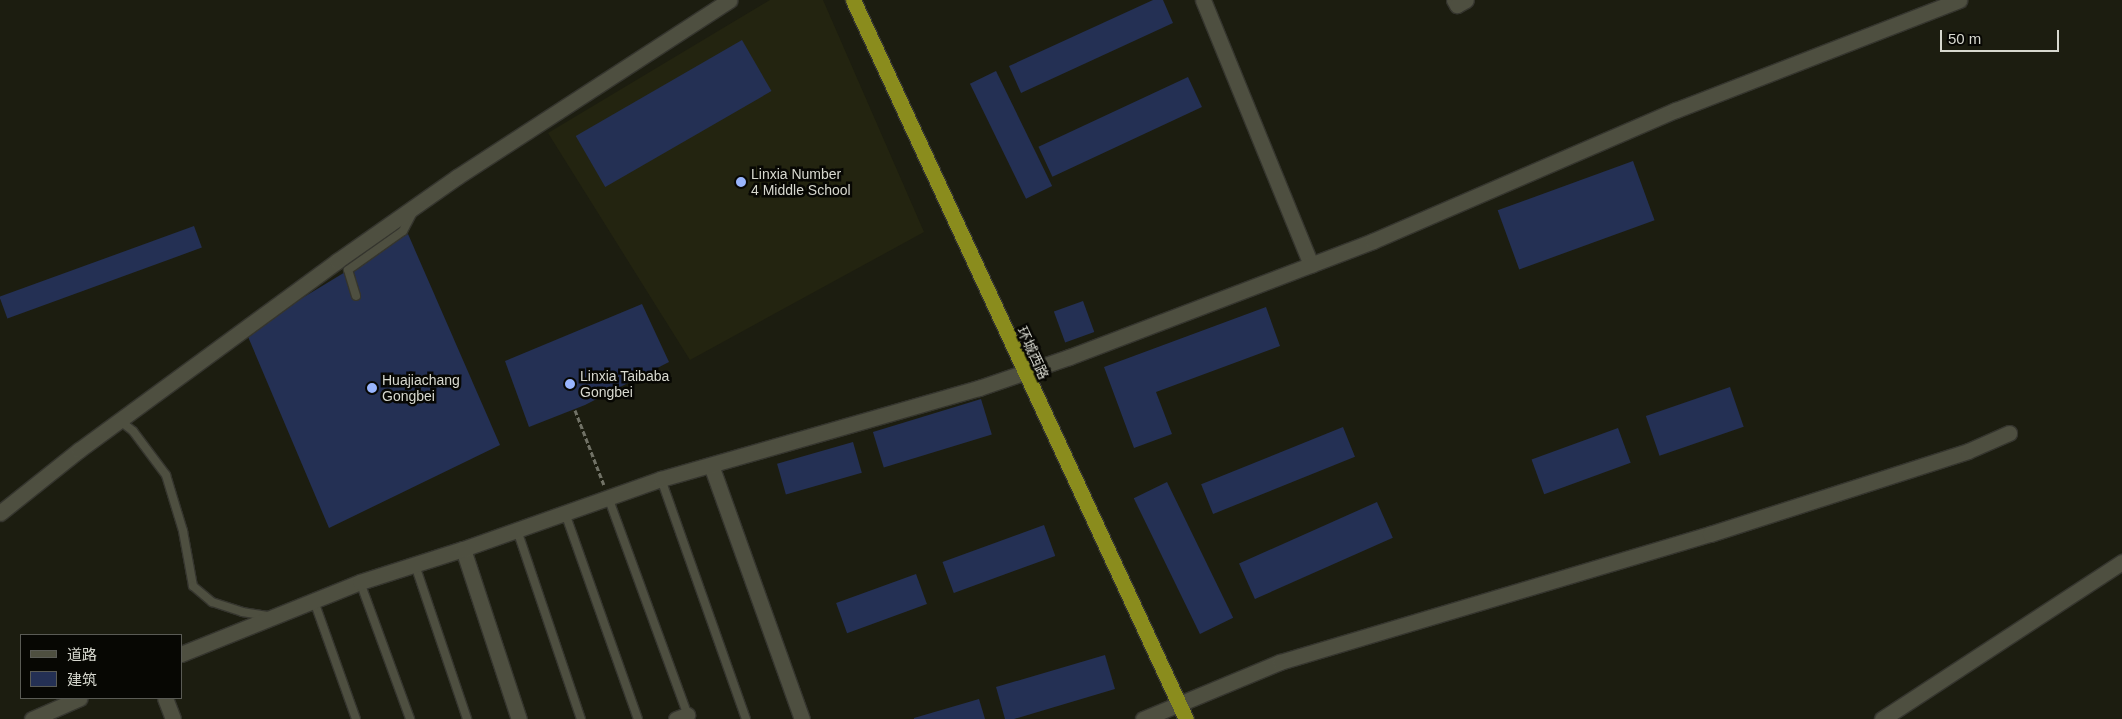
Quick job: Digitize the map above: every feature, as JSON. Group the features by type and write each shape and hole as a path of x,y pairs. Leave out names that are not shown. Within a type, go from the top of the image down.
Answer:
{"highway":[{"name":"环城西路","path":"853,0 1023,371 1186,719"}],"street":[{"path":"0,513 119,420 337,261 416,206 730,0"},
{"path":"1203,0 1311,265"},
{"path":"1454,0 1456,5 1466,0"},
{"path":"182,654 360,582 463,549 661,479 979,388 1023,371 1069,357 1373,241 1676,110 1959,0"},
{"path":"1143,719 1280,662 1710,534 1968,451 2009,433"},
{"path":"711,465 802,719"},
{"path":"463,549 519,719"},
{"path":"1882,719 2122,562"},
{"path":"32,719 78,699"},
{"path":"166,699 173,719"}],"lane":[{"path":"356,296 348,270 403,231 416,206"},
{"path":"119,420 133,431 166,475 183,531 193,586 212,602 242,612 275,616"},
{"path":"661,479 746,719"},
{"path":"608,497 684,718"},
{"path":"565,513 638,719"},
{"path":"517,530 581,719"},
{"path":"415,565 467,719"},
{"path":"360,582 410,719"},
{"path":"314,601 356,719"}],"path":[{"path":"575,410 608,497"}],"shaded area":[{"name":"Linxia Number 4 Middle School","path":"770,0 823,0 924,232 690,360 548,133"}],"building":[{"path":"1153,0 1163,0 1173,23 1021,93 1009,66"},
{"path":"742,40 772,91 605,187 576,136"},
{"path":"996,71 1052,186 1026,199 970,84"},
{"path":"1188,77 1202,107 1052,177 1038,147"},
{"path":"1633,161 1655,220 1519,269 1498,210"},
{"path":"194,226 202,248 7,318 0,297"},
{"name":"Huajiachang Gongbei","path":"408,234 500,445 329,528 246,332"},
{"path":"1083,301 1094,332 1065,343 1054,312"},
{"name":"Linxia Taibaba Gongbei","path":"642,304 669,362 585,405 529,427 505,361"},
{"path":"1266,307 1280,346 1156,392 1172,434 1134,448 1104,367"},
{"path":"1730,387 1744,427 1660,456 1646,416"},
{"path":"981,399 992,434 884,467 873,432"},
{"path":"1343,427 1355,457 1213,514 1201,484"},
{"path":"1618,428 1631,463 1544,494 1532,459"},
{"path":"853,442 862,473 786,495 777,464"},
{"path":"1167,482 1233,618 1200,634 1134,498"},
{"path":"1377,502 1393,538 1255,599 1239,563"},
{"path":"1044,525 1055,556 954,593 943,562"},
{"path":"916,574 927,604 847,633 836,603"},
{"path":"1105,655 1115,689 1014,719 1005,719 996,687"},
{"path":"979,699 985,719 914,719 914,718"}],"place":[{"name":"Linxia Number 4 Middle School","path":"741,182"},
{"name":"Linxia Taibaba Gongbei","path":"570,384"},
{"name":"Huajiachang Gongbei","path":"372,388"}]}
